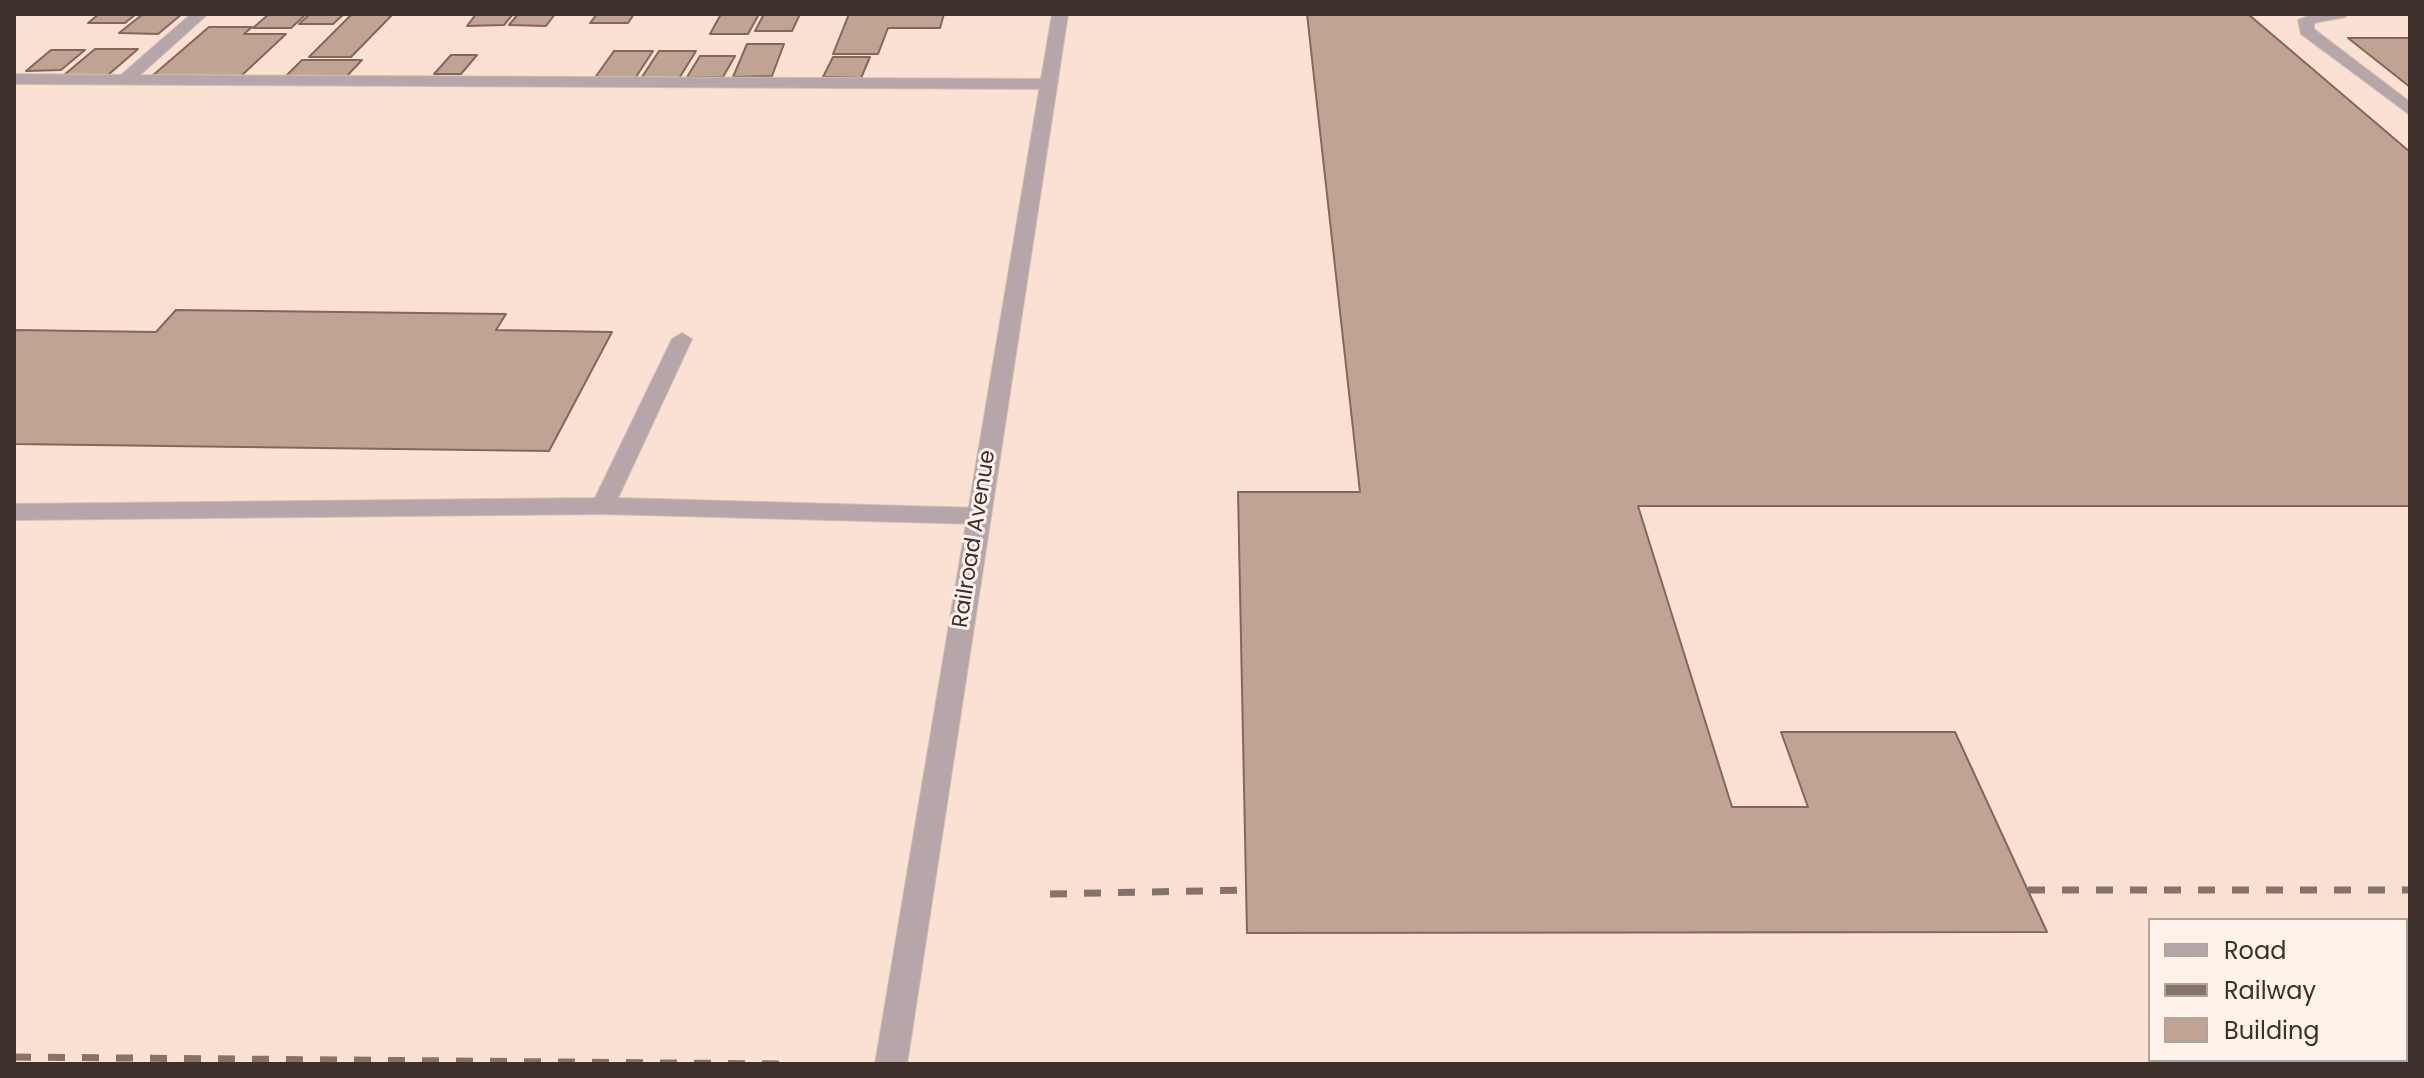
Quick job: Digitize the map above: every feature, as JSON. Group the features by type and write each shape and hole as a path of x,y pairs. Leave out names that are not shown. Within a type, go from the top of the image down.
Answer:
{"street":[{"path":"126,79 200,14"},
{"name":"Railroad Avenue","path":"891,1064 1060,14"},
{"path":"2340,14 2306,20 2306,31 2410,110"},
{"path":"14,79 1048,84"},
{"path":"603,506 682,339"},
{"path":"14,512 603,506 979,516"}],"building":[{"path":"99,14 136,14 125,23 88,23"},
{"path":"143,14 182,14 158,34 119,33"},
{"path":"269,14 306,14 291,28 253,28"},
{"path":"310,14 344,14 333,24 299,24"},
{"path":"352,14 393,14 351,57 309,57"},
{"path":"476,14 513,14 504,25 467,26"},
{"path":"518,14 555,14 546,26 509,25"},
{"path":"597,14 634,14 628,23 590,23"},
{"path":"721,14 759,14 748,34 710,34"},
{"path":"764,14 800,14 792,31 755,31"},
{"path":"849,14 944,14 940,28 888,28 878,54 833,54"},
{"path":"1307,14 2248,14 2410,152 2410,506 1638,506 1732,807 1808,807 1781,732 1955,732 2047,932 1247,933 1238,492 1360,492"},
{"path":"209,27 252,27 244,34 286,34 240,77 152,76"},
{"path":"2348,38 2410,38 2410,87"},
{"path":"747,44 784,44 772,76 733,77"},
{"path":"95,49 138,49 108,75 64,75"},
{"path":"51,50 85,50 61,70 26,71"},
{"path":"614,51 653,51 634,80 594,79"},
{"path":"659,51 696,51 678,80 640,80"},
{"path":"451,55 477,55 461,74 434,74"},
{"path":"700,56 735,56 723,77 687,77"},
{"path":"833,57 870,57 861,78 823,77"},
{"path":"302,60 362,60 344,79 283,79"},
{"path":"176,310 506,314 496,330 612,332 549,451 14,444 14,330 156,332"}],"railway":[{"path":"1050,894 1246,890"},
{"path":"2028,890 2410,890"},
{"path":"14,1057 783,1064"}]}
